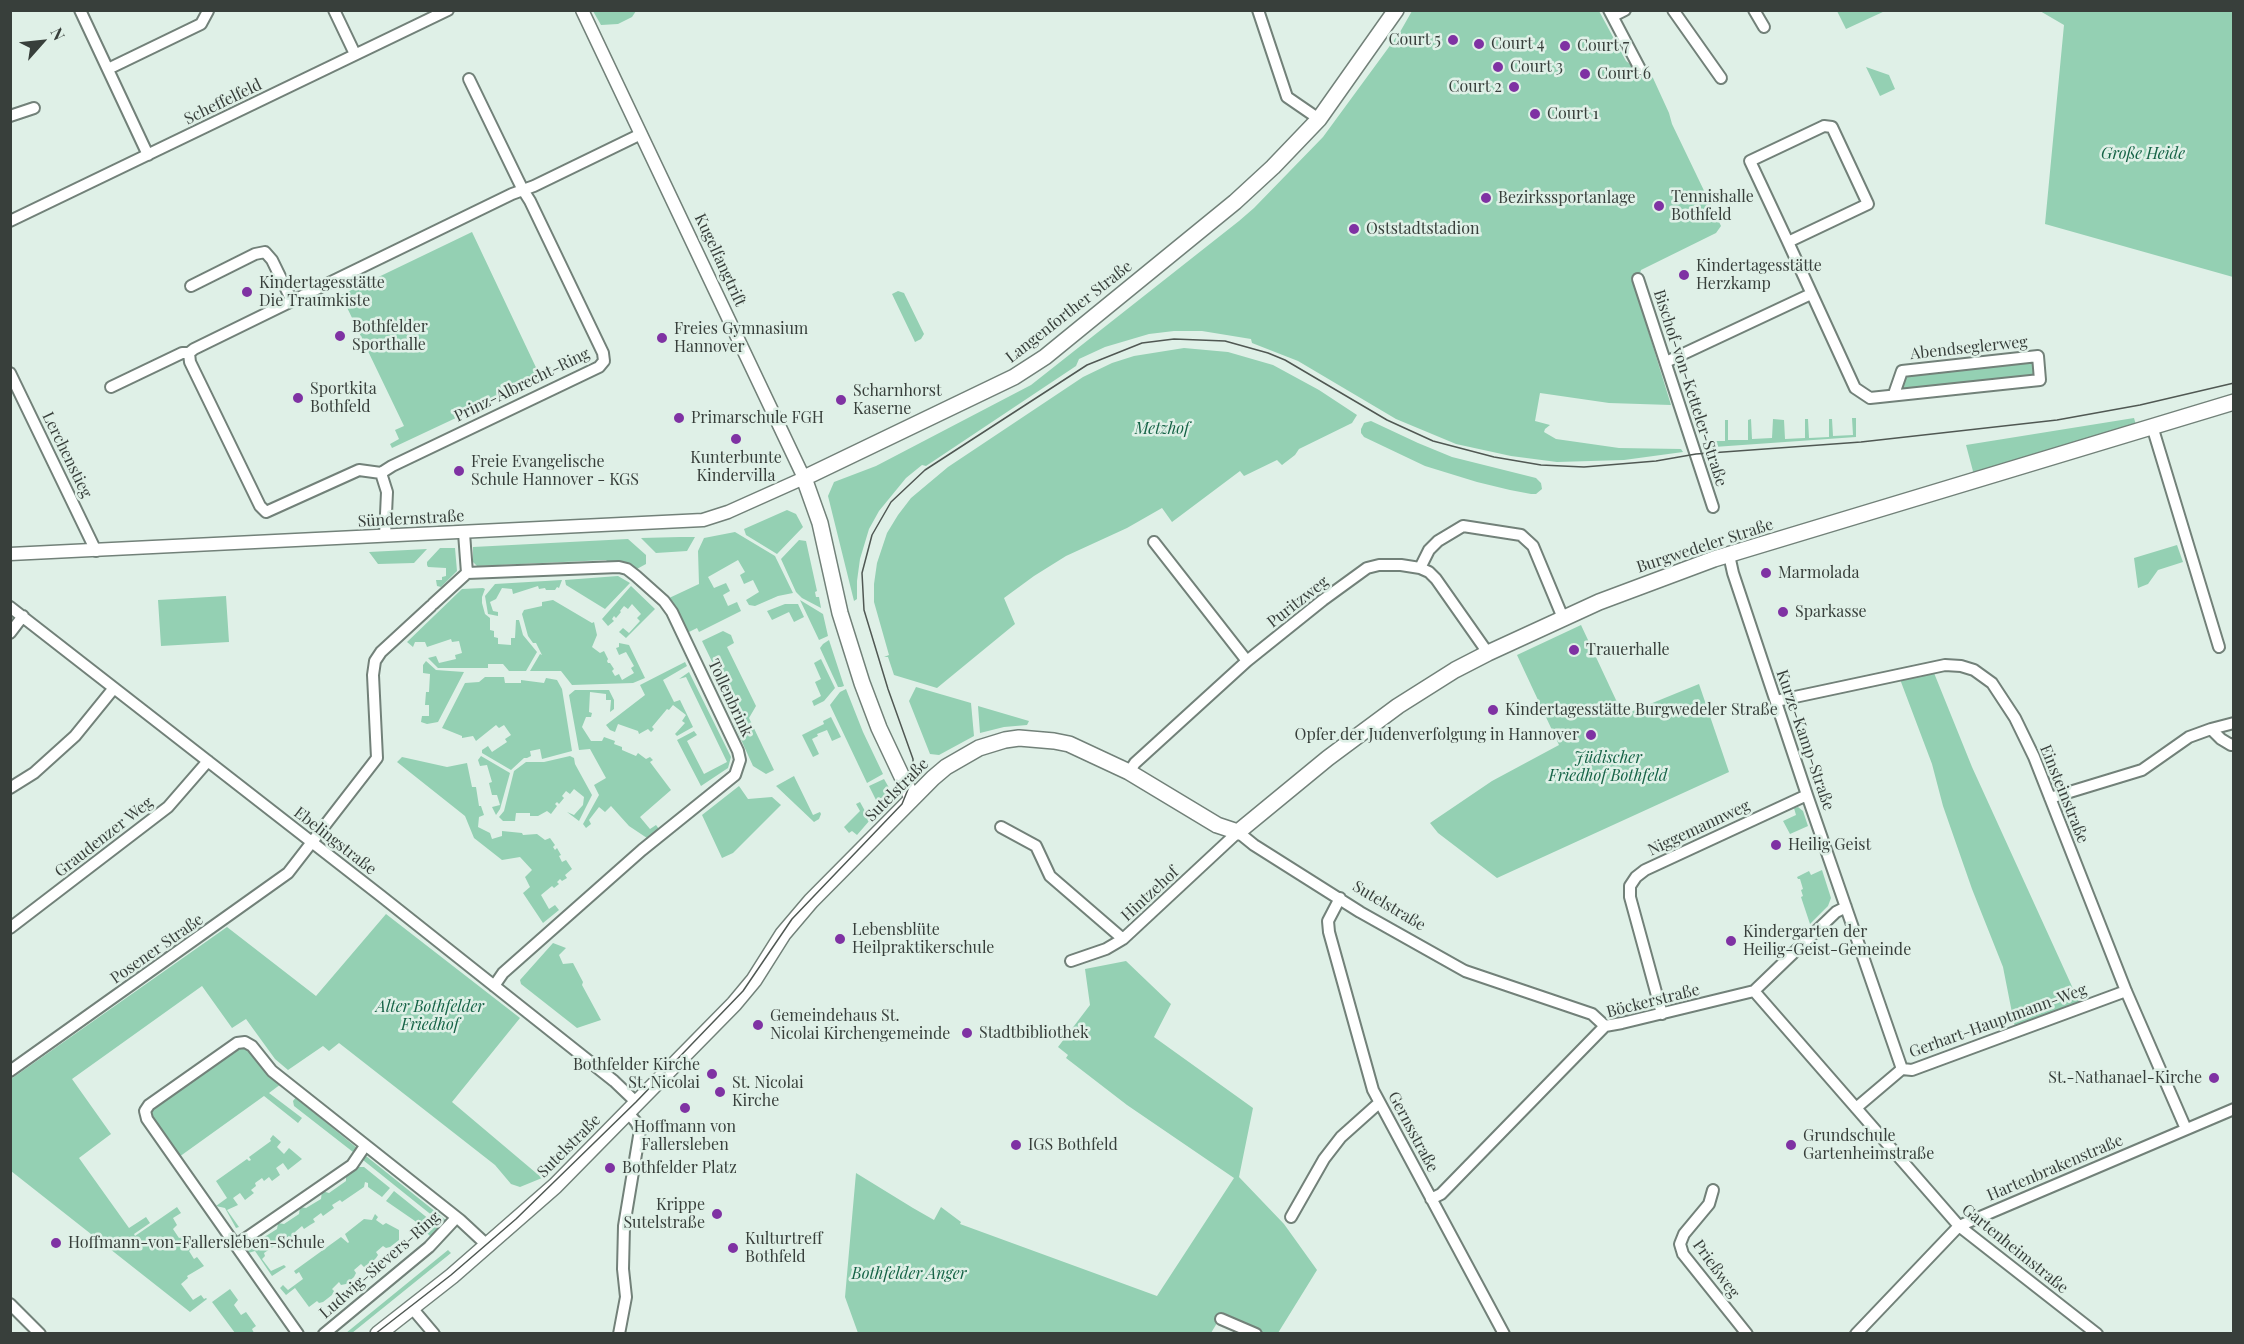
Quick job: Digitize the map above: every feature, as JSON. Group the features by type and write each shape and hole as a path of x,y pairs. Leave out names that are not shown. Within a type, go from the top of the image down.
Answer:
{"main road":[{"name":"Langenforther Straße","path":"804,478 1030,368 1235,202 1299,142 1319,119 1396,10"},
{"name":"Burgwedeler Straße","path":"1238,832 1328,758 1398,706 1455,670 1563,618 1670,574 1729,555 2234,402"},
{"name":"Kugelfangtrift","path":"804,478 820,523 840,613 862,683 879,728 912,798"},
{"name":"Sutelstraße","path":"378,1334 488,1246 555,1186 633,1108 744,993 783,934 805,908 945,767 979,748 1005,740 1034,738 1069,744 1129,772 1217,825 1238,832"}],"street":[{"path":"80,10 148,155"},
{"path":"334,10 355,54"},
{"name":"Scheffelfeld","path":"10,220 448,10"},
{"name":"Kugelfangtrift","path":"582,10 804,478"},
{"path":"1258,10 1287,97 1319,119"},
{"path":"1625,10 1611,13 1640,69"},
{"path":"1673,10 1721,78"},
{"path":"1754,10 1764,27"},
{"path":"108,69 201,24 208,11"},
{"path":"469,79 524,190"},
{"path":"10,116 34,108"},
{"name":"Abendseglerweg","path":"1788,242 1868,204 1832,127 1824,126 1750,161 1856,388 1870,398 2040,380 2038,356 1902,371 1894,394"},
{"path":"111,387 182,353 189,353 292,301 641,134"},
{"name":"Prinz-Albrecht-Ring","path":"189,353 190,362 251,489 266,512 358,471 381,473 599,367 604,361 603,353 524,190"},
{"path":"191,286 255,254 265,252 272,260 292,301"},
{"name":"Bischof-von-Ketteler-Straße","path":"1638,279 1713,507"},
{"path":"1666,362 1811,294"},
{"name":"Lerchenstieg","path":"10,373 96,551"},
{"path":"2152,426 2219,646"},
{"path":"381,473 387,492 385,536"},
{"name":"Sündernstraße","path":"10,554 703,520 728,512 804,478"},
{"path":"1488,653 1436,579 1420,568 1429,550 1438,541 1463,526 1521,535 1533,546 1563,618"},
{"path":"312,843 377,758 373,675 375,661 381,652 467,573 464,533"},
{"path":"1154,542 1247,661"},
{"name":"Kurze-Kamp-Straße","path":"1729,555 1807,795 1902,1069"},
{"name":"Puritzweg","path":"1129,772 1135,763 1247,661 1367,568 1379,565 1420,568"},
{"name":"Tollenbrink","path":"467,573 619,567 627,569 664,601 672,612 738,751 740,760 735,775 642,850 503,974 494,986"},
{"name":"Ebelingstraße","path":"10,607 614,1081 633,1108"},
{"path":"10,633 23,616"},
{"name":"Einsteinstraße","path":"1776,701 1945,665 1974,670 1992,683 2003,698 2034,757 2126,991 2186,1129"},
{"path":"10,788 34,773 69,742 114,688"},
{"path":"2050,798 2142,770 2189,737 2234,723"},
{"path":"2211,729 2231,745 2234,744"},
{"name":"Graudenzer Weg","path":"10,928 168,807 208,761"},
{"name":"Niggemannweg","path":"1662,1014 1630,897 1630,886 1645,870 1807,795"},
{"path":"1001,827 1036,846 1050,876 1123,939"},
{"name":"Sutelstraße","path":"1238,832 1254,845 1360,912 1465,971 1592,1014 1605,1026"},
{"name":"Hintzehof","path":"1071,960 1106,949 1123,939 1238,832"},
{"name":"Posener Straße","path":"10,1071 278,882 312,843"},
{"name":"Gernsstraße","path":"1340,898 1328,921 1329,932 1379,1103 1504,1334"},
{"name":"Böckerstraße","path":"1431,1199 1441,1194 1605,1026 1754,991 1836,912 1846,907"},
{"name":"Gartenheimstraße","path":"1754,991 1959,1226 2097,1334"},
{"name":"Gerhart-Hauptmann-Weg","path":"1856,1108 1902,1069 1912,1070 2126,991"},
{"name":"Ludwig-Sievers-Ring","path":"298,1334 147,1119 145,1112 149,1105 237,1043 245,1042 252,1046 272,1071 488,1246"},
{"path":"1291,1216 1324,1159 1341,1137 1379,1103"},
{"path":"619,1334 626,1297 623,1269 624,1226 640,1131 633,1108"},
{"name":"Hartenbrakenstraße","path":"1856,1334 1959,1226 2234,1109"},
{"path":"236,1245 352,1165 365,1146"},
{"name":"Prießweg","path":"1713,1190 1709,1204 1683,1234 1680,1244 1683,1254 1747,1334"},
{"name":"Ludwig-Sievers-Ring","path":"324,1334 429,1247 456,1218"},
{"path":"10,1304 40,1334"},
{"path":"412,1308 434,1334"},
{"path":"1221,1319 1256,1334"}],"green space":[{"path":"593,11 636,11 632,17 618,24 601,25"},
{"name":"Bezirkssportanlage","path":"1412,11 1599,11 1626,61 1635,68 1648,71 1653,78 1672,124 1721,226 1716,233 1641,270 1635,288 1671,405 1609,403 1540,393 1535,421 1550,425 1544,432 1556,439 1619,448 1681,449 1683,452 1624,460 1557,462 1511,456 1456,444 1396,419 1298,361 1252,343 1251,339 1202,331 1149,334 1105,347 1079,359 1076,366 926,466 922,465 906,478 879,511 869,529 860,559 857,599 854,601 828,496 834,482 876,466 1031,385 1239,221 1323,137 1400,32"},
{"path":"1837,11 1885,11 1846,29"},
{"name":"Große Heide","path":"2040,11 2233,11 2233,277 2045,224 2064,25"},
{"path":"1866,67 1889,75 1895,89 1880,96"},
{"path":"472,232 541,378 392,448 390,444 399,439 395,430 404,426 341,295"},
{"path":"898,291 904,293 924,334 915,342 892,294"},
{"name":"Metzhof","path":"1184,348 1228,352 1273,365 1319,390 1357,415 1352,423 1299,449 1282,465 1277,460 1244,476 1240,471 1172,522 1162,508 1127,528 1066,556 1034,576 1004,598 1015,624 937,688 894,675 888,657 884,657 889,655 874,602 874,584 877,563 887,533 911,498 948,467 1083,377 1112,363 1134,356"},
{"path":"2038,356 2040,380 1894,394 1902,371"},
{"path":"1852,418 1856,418 1856,437 1714,447 1704,445 1704,441 1725,441 1725,420 1728,420 1728,440 1748,440 1748,420 1751,419 1752,439 1772,438 1773,419 1784,420 1785,439 1805,438 1805,419 1808,419 1809,438 1829,437 1829,419 1832,419 1833,436 1853,435"},
{"path":"2134,418 2136,425 1974,475 1966,445"},
{"path":"1371,421 1452,457 1536,478 1541,483 1542,489 1536,494 1510,490 1425,466 1364,437 1361,429 1364,423"},
{"path":"787,510 796,514 803,527 777,554 746,535 744,529"},
{"path":"735,532 775,556 793,593 778,596 755,606 749,605 746,600 759,592 753,580 744,584 740,575 745,572 738,560 708,577 714,588 726,583 730,591 723,595 728,606 737,602 741,611 699,632 697,628 687,633 673,604 667,599 699,584 698,551 704,538"},
{"path":"695,537 687,551 656,553 641,538"},
{"path":"628,539 646,555 646,564 635,570 609,563 606,560 477,566 473,562 473,547"},
{"path":"799,540 806,541 817,591 815,592 816,597 819,597 821,608 802,598 796,592 781,559"},
{"path":"2177,545 2183,562 2158,570 2148,584 2138,588 2134,558"},
{"path":"440,548 455,548 457,571 441,587 437,586 436,580 442,580 442,577 446,576 446,568 428,567 427,565 427,562"},
{"path":"427,549 414,563 378,564 369,552"},
{"path":"618,576 630,583 605,609 566,585 565,580"},
{"path":"562,580 559,588 555,590 539,589 538,586 513,594 512,589 502,588 496,599 490,602 493,611 498,612 498,616 488,614 485,596 495,584"},
{"path":"631,586 655,609 626,638 619,632 623,628 629,633 640,621 637,618 641,614 632,604 628,609 624,606 608,626 602,619"},
{"path":"462,589 485,589 482,603 485,614 490,618 490,630 494,631 494,637 498,638 498,644 511,645 511,638 515,638 516,620 519,620 523,635 537,652 526,671 509,671 503,664 488,664 488,668 438,668 428,658 436,656 439,663 456,659 455,655 462,653 459,641 452,642 451,639 427,647 425,642 415,642 413,647 407,642"},
{"path":"226,596 229,642 161,646 158,600"},
{"path":"553,600 592,623 594,622 597,635 592,647 600,653 604,651 608,663 614,669 612,671 615,676 619,674 622,680 634,673 631,668 634,666 626,652 619,655 616,648 619,647 619,643 629,645 645,678 633,683 572,685 561,671 530,671 540,654 542,655 536,643 533,643 528,636 522,614 524,610 542,606 542,602"},
{"path":"800,600 823,614 828,636 819,640"},
{"path":"785,604 798,604 804,617 794,622 789,612 772,620 767,611"},
{"name":"Jüdischer Friedhof Bothfeld","path":"1581,625 1623,715 1699,684 1729,772 1497,878 1438,833 1430,823 1492,781 1559,745 1517,655"},
{"path":"723,631 731,635 734,643 727,647 756,706 749,718 774,770 766,774 753,766 733,722 737,713 702,641"},
{"path":"829,640 844,686 841,687 838,687 820,648"},
{"path":"821,659 835,688 824,701 814,706 812,701 821,696 815,682 821,679 814,663"},
{"path":"426,661 436,670 464,672 438,722 427,724 421,722 422,716 429,716 429,705 425,705 426,692 429,692 430,674 423,673 423,665"},
{"path":"685,662 687,666 663,680 674,702 680,700 693,727 677,736 675,734 685,723 682,721 686,715 673,705 652,727 654,729 651,732 648,729 639,734 638,731 618,724 615,732 610,730 606,725 645,695 640,685"},
{"path":"1932,668 1972,767 2080,1004 2015,1028 2003,967 1972,889 1943,806 1932,764 1898,674"},
{"path":"689,672 731,757 728,768 701,786 677,740 694,731 697,735 687,741 704,774 727,762 686,677 679,679"},
{"path":"485,677 504,677 505,683 521,683 521,680 544,683 546,678 557,680 562,689 572,751 542,759 540,749 530,751 531,756 524,758 511,770 482,753 482,750 488,746 492,752 507,742 505,739 511,735 504,725 499,728 496,725 476,741 473,736 462,738 442,728 465,683 479,682"},
{"path":"916,687 971,703 974,736 939,755 930,754 909,701"},
{"path":"846,689 883,774 867,783 830,705 840,692"},
{"path":"575,690 609,690 614,700 614,709 610,712 611,700 606,700 606,694 590,692 589,712 592,713 591,717 586,717 582,727 591,741 602,741 604,737 615,741 614,744 622,747 622,750 636,756 638,753 646,759 650,757 653,760 650,762 671,790 640,817 650,829 656,825 659,829 647,838 629,826 611,806 605,812 599,807 589,820 591,824 586,828 583,824 599,795 594,785 606,778 590,749 579,750 569,695"},
{"path":"978,706 1029,721 1027,725 1004,727 980,733"},
{"path":"831,717 841,737 832,741 827,730 817,734 818,736 812,739 819,754 813,757 802,735 824,724 823,721"},
{"path":"481,756 510,773 500,809 496,815 492,807 500,805 497,795 492,795 489,783 492,782 487,765 480,766 478,760"},
{"path":"570,756 574,758 592,795 579,821 567,812 574,815 583,805 584,797 574,789 570,794 566,791 562,796 564,798 559,804 557,802 555,804 557,806 551,814 547,811 538,816 530,816 530,813 516,813 515,821 503,821 499,817 504,811 514,771 526,762 544,762"},
{"path":"402,757 447,767 467,763 472,787 476,787 479,806 484,815 479,817 478,827 490,833 492,839 502,836 502,831 523,835 537,834 545,840 550,838 555,845 553,847 555,850 557,848 561,855 559,856 562,862 566,860 572,869 565,875 567,878 562,881 560,879 557,882 559,884 554,888 552,886 541,895 549,909 555,905 559,910 543,923 523,893 530,887 525,877 532,870 520,857 502,860 474,838 465,816 397,762"},
{"path":"794,776 813,815 820,812 821,814 814,822 776,786"},
{"path":"884,779 892,793 891,798 881,810 869,786"},
{"path":"739,786 748,799 772,797 781,805 733,853 722,858 702,815"},
{"path":"860,802 870,820 857,835 852,831 849,833 844,827 860,811 856,804"},
{"path":"1798,807 1803,811 1808,826 1790,834 1783,821 1796,815 1794,808"},
{"path":"1822,870 1831,898 1828,906 1810,924 1801,897 1803,889 1797,877 1809,871 1811,875"},
{"name":"Alter Bothfelder Friedhof","path":"386,914 520,1018 452,1102 542,1178 520,1187 511,1184 495,1165 339,1043 329,1051 323,1046 288,1070 275,1059 246,1019 232,1028 202,986 72,1079 111,1134 79,1158 129,1228 146,1217 150,1223 134,1234 135,1236 177,1207 181,1213 173,1218 177,1225 173,1229 191,1249 189,1251 194,1259 197,1257 204,1266 187,1276 188,1278 181,1284 193,1300 201,1295 207,1299 190,1312 11,1171 11,1079 227,927 316,996"},
{"path":"553,943 566,948 559,955 563,964 573,963 601,1020 577,1028 521,984 520,980"},
{"name":"Bothfelder Anger","path":"1126,961 1171,1004 1154,1037 1253,1108 1239,1177 1284,1224 1317,1270 1278,1333 1264,1333 1223,1313 1211,1333 858,1333 845,1297 856,1173 934,1220 941,1207 961,1222 960,1224 1157,1296 1234,1178 1127,1105 1066,1058 1068,1055 1058,1047 1090,1005 1085,969"},
{"path":"244,1046 281,1084 269,1093 302,1118 298,1123 264,1096 179,1157 151,1118 152,1107 237,1047"},
{"path":"297,1096 301,1102 357,1148 353,1152 294,1106 293,1101"},
{"path":"273,1135 281,1142 277,1147 284,1154 289,1148 302,1159 288,1170 283,1163 276,1168 280,1175 272,1181 269,1177 264,1181 262,1178 255,1183 256,1186 251,1190 254,1193 245,1200 240,1193 233,1198 238,1205 227,1210 239,1227 236,1228 225,1208 216,1206 227,1198 216,1181 247,1159 251,1160 249,1157 271,1141"},
{"path":"366,1156 447,1221 444,1225 363,1160"},
{"path":"354,1167 364,1167 390,1188 382,1197 365,1182 364,1187 342,1202 340,1200 332,1205 334,1208 323,1216 321,1213 313,1219 315,1222 304,1229 302,1226 295,1232 296,1235 291,1238 289,1236 264,1253 265,1256 262,1259 271,1271 284,1265 286,1267 272,1276 255,1251 248,1253 247,1243 252,1248 257,1244 253,1238 257,1236 258,1241 277,1229 278,1223 284,1224 299,1214 300,1207 306,1208 321,1199 322,1191 329,1193 346,1181 346,1173"},
{"path":"394,1191 440,1228 432,1238 415,1221 386,1201"},
{"path":"375,1214 378,1217 376,1220 383,1225 386,1223 399,1230 399,1240 390,1247 383,1246 376,1252 378,1255 368,1266 364,1267 361,1264 354,1270 356,1273 354,1277 346,1284 341,1285 339,1282 332,1289 334,1291 332,1295 323,1302 317,1301 309,1307 295,1288 286,1295 280,1288 283,1285 288,1290 303,1279 299,1272 296,1274 294,1271 341,1237 348,1243 345,1234 364,1219 372,1220"},
{"path":"448,1250 451,1253 352,1333 346,1333"},
{"path":"230,1289 238,1300 234,1305 241,1315 246,1312 256,1326 252,1329 254,1333 235,1333 212,1302"}],"tram line":[{"path":"375,1334 451,1275 516,1219 636,1102 743,991 792,919 902,804 913,777 913,759 888,689 864,610 862,573 872,535 891,502 925,470 1087,365 1142,343 1174,339 1225,341 1285,360 1387,420 1433,441 1494,457 1541,465 1584,467 1656,461 1696,454 1861,442 2057,420 2140,405 2234,383"}],"place":[{"name":"Court 5","path":"1453,40"},
{"name":"Court 4","path":"1479,44"},
{"name":"Court 7","path":"1565,46"},
{"name":"Court 3","path":"1498,67"},
{"name":"Court 6","path":"1585,74"},
{"name":"Court 2","path":"1514,87"},
{"name":"Court 1","path":"1535,114"},
{"name":"Bezirkssportanlage","path":"1486,198"},
{"name":"Tennishalle Bothfeld","path":"1659,206"},
{"name":"Oststadtstadion","path":"1354,229"},
{"name":"Kindertagesstätte Herzkamp","path":"1684,275"},
{"name":"Kindertagesstätte Die Traumkiste","path":"247,292"},
{"name":"Bothfelder Sporthalle","path":"340,336"},
{"name":"Freies Gymnasium Hannover","path":"662,338"},
{"name":"Sportkita Bothfeld","path":"298,398"},
{"name":"Scharnhorst Kaserne","path":"841,400"},
{"name":"Primarschule FGH","path":"679,418"},
{"name":"Kunterbunte Kindervilla","path":"736,439"},
{"name":"Freie Evangelische Schule Hannover - KGS","path":"459,471"},
{"name":"Marmolada","path":"1766,573"},
{"name":"Sparkasse","path":"1783,612"},
{"name":"Trauerhalle","path":"1574,650"},
{"name":"Kindertagesstätte Burgwedeler Straße","path":"1493,710"},
{"name":"Opfer der Judenverfolgung in Hannover","path":"1591,735"},
{"name":"Heilig Geist","path":"1776,845"},
{"name":"Lebensblüte Heilpraktikerschule","path":"840,939"},
{"name":"Kindergarten der Heilig-Geist-Gemeinde","path":"1731,941"},
{"name":"Gemeindehaus St. Nicolai Kirchengemeinde","path":"758,1025"},
{"name":"Stadtbibliothek","path":"967,1033"},
{"name":"Bothfelder Kirche St. Nicolai","path":"712,1074"},
{"name":"St.-Nathanael-Kirche","path":"2214,1078"},
{"name":"St. Nicolai Kirche","path":"720,1092"},
{"name":"Hoffmann von Fallersleben","path":"685,1108"},
{"name":"IGS Bothfeld","path":"1016,1145"},
{"name":"Grundschule Gartenheimstraße","path":"1791,1145"},
{"name":"Bothfelder Platz","path":"610,1168"},
{"name":"Krippe Sutelstraße","path":"717,1214"},
{"name":"Hoffmann-von-Fallersleben-Schule","path":"56,1243"},
{"name":"Kulturtreff Bothfeld","path":"733,1248"}]}
